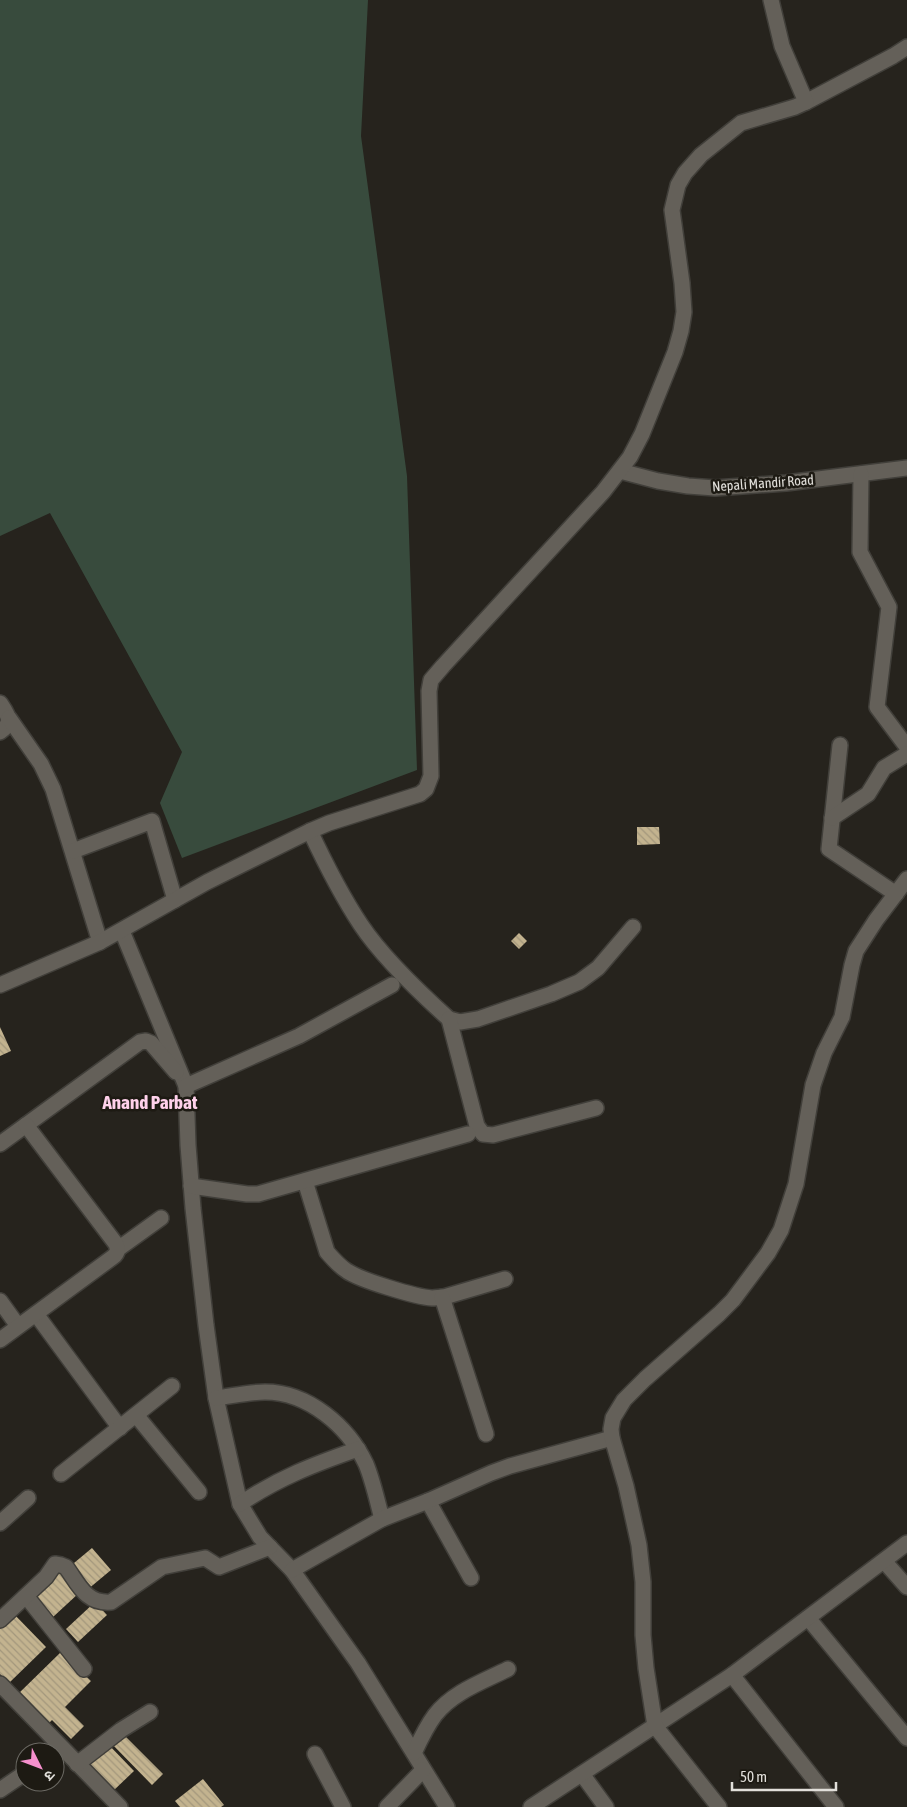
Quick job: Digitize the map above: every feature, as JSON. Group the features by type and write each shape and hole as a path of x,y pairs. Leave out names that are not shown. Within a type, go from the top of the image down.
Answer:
{"street":[{"path":"771,0 782,46 806,102"},
{"path":"0,985 100,942 217,876 310,831 329,823 420,794 426,789 431,776 429,691 431,680 620,471 630,457 656,402 681,331 684,312 672,210 678,185 685,173 701,155 741,123 806,102 894,56 907,47"},
{"name":"Nepali Mandir Road","path":"620,471 658,481 715,488 786,483 907,468"},
{"path":"861,474 860,552 889,607 877,707 907,747"},
{"path":"0,703 47,774 73,851 100,942"},
{"path":"0,732 7,726 9,718"},
{"path":"840,745 829,849 896,894"},
{"path":"832,818 868,794 884,768 907,754"},
{"path":"73,851 152,821 175,900"},
{"path":"310,831 332,878 361,925 387,958 449,1019 460,1022 478,1019 580,982 598,968 633,927"},
{"path":"719,1807 655,1726 643,1635 643,1582 639,1545 626,1486 612,1438 613,1418 624,1400 645,1379 719,1314 752,1275 781,1230 796,1184 813,1085 824,1053 842,1017 856,951 876,920 907,879"},
{"path":"122,931 185,1083 191,1186 206,1325 216,1398 240,1504 260,1537 292,1570 358,1663 447,1807"},
{"path":"185,1083 299,1036 392,985"},
{"path":"449,1019 477,1126 482,1134 493,1135 596,1108"},
{"path":"0,1144 140,1042 146,1041 151,1043 185,1083"},
{"path":"26,1125 118,1249"},
{"path":"191,1186 258,1194 468,1134"},
{"path":"305,1181 327,1252 339,1265 358,1276 413,1294 433,1298 505,1279"},
{"path":"0,1340 117,1254 118,1249 161,1218"},
{"path":"442,1297 486,1434"},
{"path":"0,1301 18,1326"},
{"path":"36,1314 120,1428"},
{"path":"61,1474 172,1386"},
{"path":"216,1398 264,1392 282,1394 312,1405 340,1426 358,1449 371,1478 382,1518"},
{"path":"136,1415 199,1492"},
{"path":"292,1570 382,1518 428,1501 510,1466 612,1438"},
{"path":"240,1504 262,1489 301,1469 358,1449"},
{"path":"0,1523 28,1498"},
{"path":"428,1501 471,1578"},
{"path":"531,1807 732,1675 907,1543"},
{"path":"0,1620 46,1577 55,1564 61,1564 66,1568 92,1599 111,1602 162,1567 206,1558 219,1567 270,1547"},
{"path":"884,1561 907,1587"},
{"path":"26,1596 84,1669"},
{"path":"808,1618 907,1738"},
{"path":"414,1753 435,1716 455,1696 508,1669"},
{"path":"732,1675 836,1807"},
{"path":"0,1684 51,1742"},
{"path":"77,1764 121,1730 150,1712"},
{"path":"314,1754 343,1807"},
{"path":"65,1755 77,1764 120,1807"},
{"path":"387,1807 423,1770"},
{"path":"582,1774 606,1807"},
{"path":"0,1790 15,1780"}],"green space":[{"path":"0,0 368,0 361,136 407,476 417,770 182,858 160,803 182,752 50,513 0,536"}],"building":[{"path":"637,827 659,827 660,844 637,845"},
{"path":"519,933 527,941 519,949 511,941"},
{"path":"0,1027 11,1051 0,1056"},
{"path":"92,1548 111,1570 87,1590 68,1568"},
{"path":"60,1572 79,1593 53,1617 34,1597"},
{"path":"95,1602 107,1615 78,1642 66,1629"},
{"path":"11,1611 46,1647 9,1683 0,1674 0,1621"},
{"path":"61,1652 91,1681 65,1707 84,1726 71,1739 52,1720 47,1725 17,1695"},
{"path":"121,1732 163,1774 152,1785 110,1742"},
{"path":"107,1743 134,1771 112,1792 85,1764"},
{"path":"203,1779 224,1805 221,1807 180,1807 175,1801"}],"district":[{"name":"Anand Parbat","path":"150,1102"}]}
